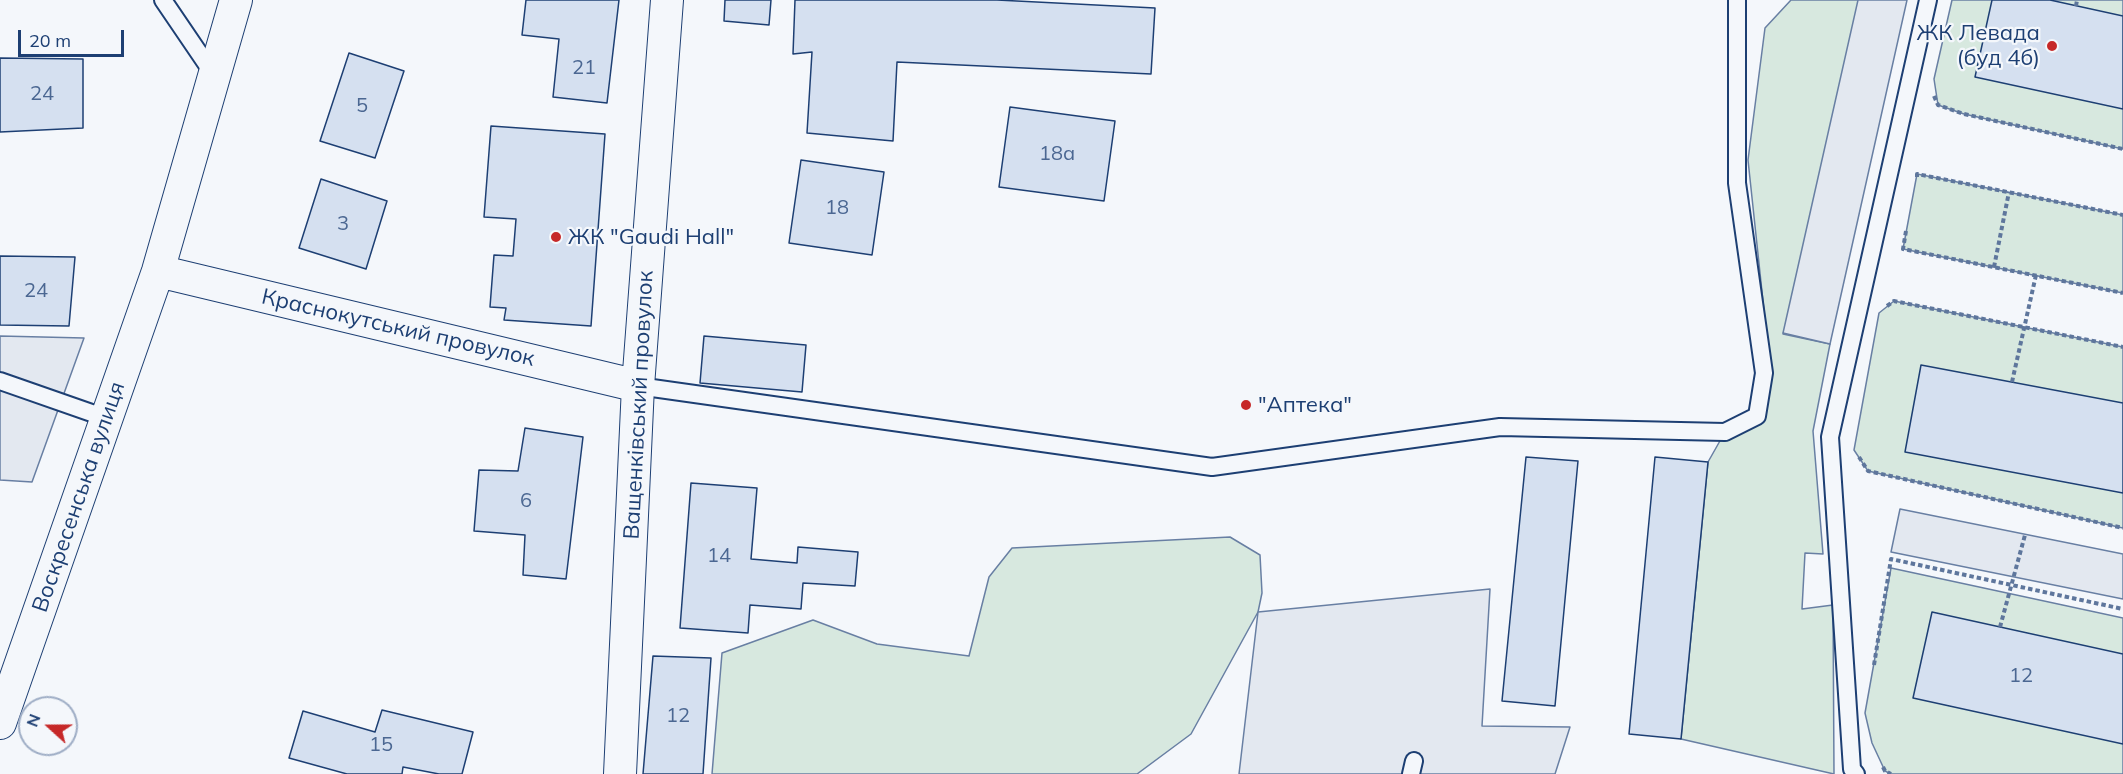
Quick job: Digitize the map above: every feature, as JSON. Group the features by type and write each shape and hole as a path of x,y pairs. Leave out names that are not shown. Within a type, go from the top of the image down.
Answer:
{"street":[{"name":"Воскресенська вулиця","path":"0,723 158,270 236,0"},
{"name":"Ващенківський провулок","path":"620,774 638,386 667,0"},
{"name":"Краснокутський провулок","path":"158,270 638,386"}],"lane":[{"path":"163,0 214,75"},
{"path":"638,386 1212,467 1500,426 1725,432 1758,416 1764,373 1737,183 1737,0"},
{"path":"1856,774 1852,769 1830,436 1928,0"},
{"path":"0,381 106,418"}],"path":[{"path":"2076,6 2077,0"},
{"path":"1931,86 1938,105 1964,114 2123,149"},
{"path":"1915,185 1917,174 2123,215"},
{"path":"1994,267 2009,192"},
{"path":"1907,228 1903,249 2123,293"},
{"path":"2012,382 2036,275"},
{"path":"1879,313 1894,301 2123,347"},
{"path":"1854,450 1868,471 2123,528"},
{"path":"2000,627 2025,535"},
{"path":"1873,668 1891,559 2123,609"},
{"path":"1881,762 1885,771 1891,774"}],"shaded area":[{"path":"1791,0 1904,0 1783,334 1830,344 1813,431 1823,554 1805,553 1802,609 1833,605 1834,774 1681,739 1708,462 1725,432 1757,416 1770,367 1748,160 1765,28"},
{"path":"1858,0 1907,0 1830,344 1783,333"},
{"path":"1952,0 2123,0 2123,149 1964,114 1938,105 1934,79"},
{"path":"1917,174 2123,215 2123,293 1903,249"},
{"path":"1894,301 2123,347 2123,528 1868,471 1854,450 1879,313"},
{"path":"0,336 84,338 32,482 0,480"},
{"path":"1900,509 2123,554 2123,599 1891,552"},
{"path":"1230,537 1260,555 1262,593 1258,612 1191,734 1137,774 712,774 722,653 813,620 877,644 969,656 989,577 1012,548"},
{"path":"1891,568 2123,618 2123,774 1891,774 1885,771 1872,743 1865,713"},
{"path":"1490,589 1482,726 1570,727 1555,774 1239,774 1258,612"}],"building":[{"path":"526,0 619,0 607,103 553,97 559,39 522,35"},
{"path":"725,0 771,0 769,25 724,21"},
{"path":"795,0 997,0 1155,8 1151,74 897,62 893,141 807,133 812,52 793,54"},
{"name":"ЖК Левада (буд 4б)","path":"1992,0 2050,0 2123,16 2123,109 1975,77"},
{"path":"349,53 404,71 375,158 320,141"},
{"path":"0,58 83,59 83,128 0,132"},
{"path":"1010,107 1115,121 1104,201 999,187"},
{"name":"ЖК \"Gaudi Hall\"","path":"491,126 605,134 591,326 504,320 506,308 490,307 494,255 513,256 516,219 484,217"},
{"path":"801,160 884,172 872,255 789,243"},
{"path":"321,179 387,201 366,269 299,248"},
{"path":"0,256 75,257 69,326 0,325"},
{"path":"704,336 806,345 802,392 700,383"},
{"path":"1921,365 2123,403 2123,493 1905,452"},
{"path":"525,428 583,437 566,579 523,575 525,535 474,531 479,470 518,471"},
{"path":"1526,457 1578,461 1555,706 1502,701"},
{"path":"1655,457 1708,462 1681,739 1629,734"},
{"path":"691,483 757,488 751,559 797,563 798,547 858,552 855,586 803,583 801,609 750,605 748,633 680,628"},
{"path":"1932,612 2123,654 2123,744 1913,698"},
{"path":"653,656 711,658 703,774 643,774"},
{"path":"382,710 473,732 462,774 439,774 403,767 402,774 347,774 289,758 303,711 375,732"}],"place":[{"name":"ЖК Левада (буд 4б)","path":"2052,46"},
{"name":"ЖК \"Gaudi Hall\"","path":"556,237"},
{"name":"\"Аптека\"","path":"1246,405"}]}
